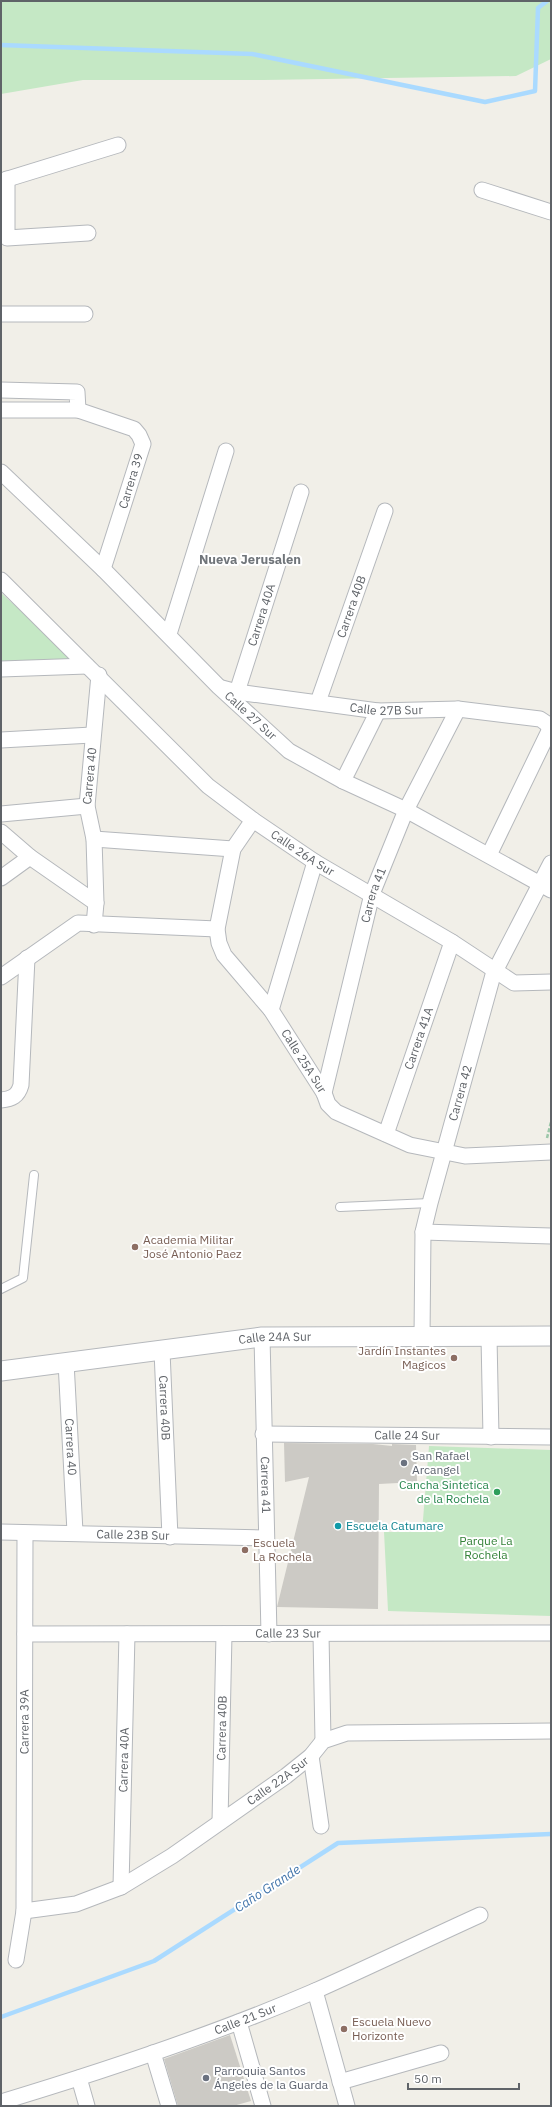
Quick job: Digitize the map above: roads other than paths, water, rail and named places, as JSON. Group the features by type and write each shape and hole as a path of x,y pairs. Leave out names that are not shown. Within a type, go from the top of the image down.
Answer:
{"street":[{"path":"88,233 7,238 4,180 118,145"},
{"path":"482,190 551,212"},
{"path":"1,314 85,314"},
{"path":"1,390 77,392 78,410"},
{"name":"Carrera 39","path":"1,410 78,410 134,428 142,444 104,569"},
{"path":"169,634 226,451"},
{"name":"Calle 27 Sur","path":"1,472 104,569 219,687 289,751 406,810 546,887"},
{"name":"Carrera 40A","path":"237,692 301,492"},
{"name":"Carrera 40B","path":"318,702 385,511"},
{"name":"Calle 26A Sur","path":"1,580 208,786 253,820 315,862 452,942 514,983 551,982"},
{"path":"1,668 93,671"},
{"name":"Carrera 40","path":"93,671 92,735 87,806 94,840 96,903 94,925"},
{"name":"Calle 27B Sur","path":"219,687 237,692 378,711 458,709 540,719 546,723 550,729"},
{"name":"Carrera 41","path":"324,1093 372,894 406,810 458,709"},
{"path":"344,780 378,711"},
{"path":"489,855 550,729"},
{"path":"1,740 92,735"},
{"path":"1,814 87,806"},
{"path":"1,977 78,923 94,925 217,929 233,849 253,820"},
{"path":"1,832 30,857 96,903"},
{"path":"94,840 233,849"},
{"path":"1,878 30,857"},
{"path":"270,1010 315,862"},
{"name":"Carrera 42","path":"422,1337 423,1232 430,1203 496,971 546,887 551,864"},
{"name":"Calle 25A Sur","path":"217,929 219,943 224,955 270,1010 324,1093 328,1104 336,1112 410,1145 465,1156 551,1152"},
{"name":"Carrera 41A","path":"386,1134 452,942"},
{"path":"8,1098 19,1091 21,1085 27,958"},
{"path":"423,1232 551,1236"},
{"name":"Calle 24A Sur","path":"1,1371 262,1337 551,1336"},
{"name":"Carrera 41","path":"262,1337 265,1538 269,1634"},
{"path":"489,1337 492,1437"},
{"name":"Carrera 40B","path":"162,1351 170,1537"},
{"name":"Carrera 40","path":"66,1362 75,1532"},
{"name":"Calle 24 Sur","path":"263,1434 551,1437"},
{"name":"Calle 23B Sur","path":"1,1532 75,1532 170,1537 265,1538"},
{"name":"Carrera 39A","path":"16,1960 24,1911 25,1533"},
{"name":"Calle 23 Sur","path":"25,1634 551,1633"},
{"name":"Carrera 40A","path":"121,1887 127,1634"},
{"name":"Carrera 40B","path":"220,1822 224,1634"},
{"path":"321,1634 323,1741 346,1733 551,1731"},
{"name":"Calle 22A Sur","path":"24,1911 76,1904 121,1887 172,1856 286,1776 311,1756 323,1741"},
{"path":"311,1756 321,1826"},
{"name":"Calle 21 Sur","path":"1,2102 79,2078 239,2022 315,1991 480,1915"},
{"path":"315,1991 347,2106"},
{"path":"239,2022 263,2106"},
{"path":"153,2053 169,2106"},
{"path":"340,2082 441,2053"},
{"path":"79,2078 87,2106"}],"lane":[{"path":"1,1289 23,1278 34,1175"},
{"path":"340,1207 430,1203"}],"waterway":[{"path":"1,45 252,54 485,102 535,91 538,8 547,1"},
{"name":"Caño Grande","path":"1,2017 154,1961 338,1843 551,1834"}],"place":[{"name":"Academia Militar José Antonio Paez","path":"135,1247"},
{"name":"Jardín Instantes Magicos","path":"454,1358"},
{"name":"San Rafael Arcangel","path":"404,1463"},
{"name":"Cancha Sintetica de la Rochela","path":"497,1492"},
{"name":"Escuela Catumare","path":"338,1526"},
{"name":"Escuela La Rochela","path":"245,1550"},
{"name":"Escuela Nuevo Horizonte","path":"344,2029"},
{"name":"Parroquia Santos Ángeles de la Guarda","path":"206,2078"}],"district":[{"name":"Nueva Jerusalen","path":"250,559"}],"park label":[{"name":"Parque La Rochela","path":"486,1548"}]}
